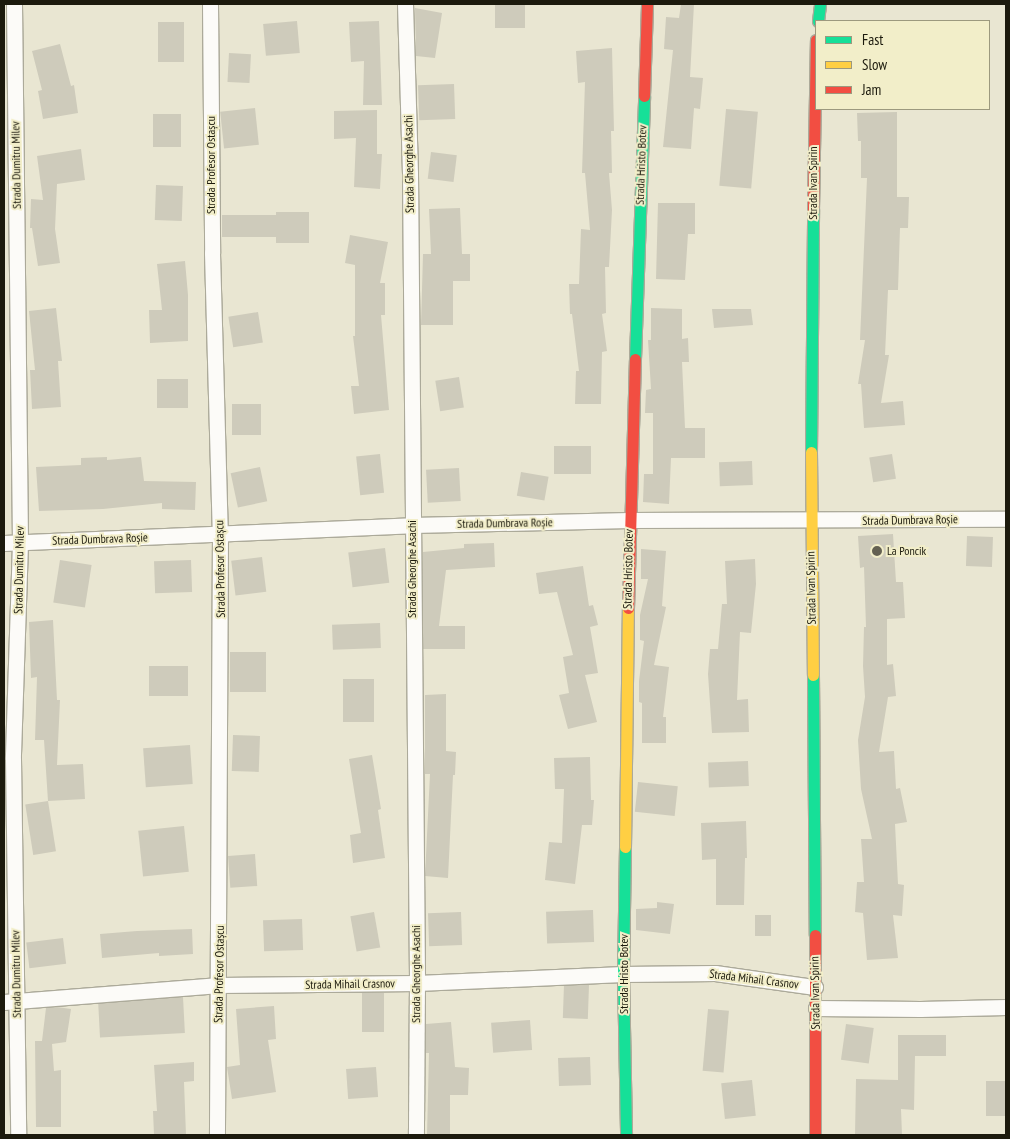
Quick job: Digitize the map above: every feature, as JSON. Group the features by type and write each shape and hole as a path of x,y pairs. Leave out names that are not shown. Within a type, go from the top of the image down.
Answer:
{"street":[{"name":"Strada Dumitru Milev","path":"14,4 20,543 13,759 10,1002 18,1135"},
{"name":"Strada Profesor Ostașcu","path":"210,4 212,253 220,534 217,1135"},
{"name":"Strada Gheorghe Asachi","path":"404,4 410,174 417,983 416,1135"},
{"name":"Strada Hristo Botev","path":"626,1135 623,974 629,520 647,4"},
{"path":"818,20 820,4"},
{"name":"Strada Ivan Spirin","path":"815,75 811,521 816,1008 815,1135"},
{"name":"Strada Dumbrava Roșie","path":"4,543 412,525 629,520 1006,519"},
{"name":"Strada Mihail Crasnov","path":"10,1002 219,985 417,983 623,974 715,973 815,987"},
{"path":"816,1008 920,1009 1006,1007"}],"building":[{"path":"495,4 525,4 525,28 495,28"},
{"path":"681,4 694,4 690,77 703,78 700,109 694,108 691,149 663,147 673,50 664,49 666,17 679,18"},
{"path":"415,8 442,13 435,58 416,56"},
{"path":"297,21 300,53 266,56 263,24"},
{"path":"379,21 382,105 363,105 364,61 351,62 349,22"},
{"path":"158,22 184,22 184,62 158,62"},
{"path":"60,44 71,86 74,85 78,113 43,119 38,91 42,90 32,51"},
{"path":"612,48 614,131 611,131 612,173 609,173 612,210 609,267 605,267 606,313 602,314 607,351 602,352 601,404 575,404 576,371 579,371 572,314 570,314 569,284 579,284 581,229 590,230 585,173 582,173 585,82 578,83 576,51"},
{"path":"229,53 251,54 249,83 227,82"},
{"path":"454,84 455,119 419,120 418,85"},
{"path":"255,108 259,145 224,148 220,112"},
{"path":"726,109 758,112 751,188 719,186"},
{"path":"377,110 377,154 382,154 380,189 354,187 356,138 334,139 334,111"},
{"path":"897,112 897,197 909,197 908,228 900,228 898,290 888,290 885,355 889,355 881,403 903,401 905,425 864,428 861,384 858,384 865,340 860,340 867,178 861,178 861,141 858,141 857,113"},
{"path":"153,114 181,114 181,147 153,147"},
{"path":"81,149 85,180 57,184 55,229 60,263 38,266 32,228 30,228 31,199 43,200 37,156"},
{"path":"431,152 457,155 454,182 428,179"},
{"path":"156,185 183,186 182,221 155,220"},
{"path":"658,203 695,203 695,234 688,234 685,280 656,279"},
{"path":"460,208 462,254 470,254 470,281 453,281 453,325 421,325 423,254 431,254 429,209"},
{"path":"276,212 309,212 309,243 276,243 276,237 222,237 222,215 276,215"},
{"path":"350,235 388,242 380,283 385,283 385,315 381,315 389,410 354,414 351,386 359,386 353,336 355,336 355,265 345,263"},
{"path":"185,261 188,295 188,341 150,343 149,310 162,310 157,264"},
{"path":"56,308 62,361 58,361 61,407 32,409 30,370 35,370 29,311"},
{"path":"651,308 682,309 682,339 688,338 689,362 682,362 685,428 705,428 705,458 671,458 669,504 643,502 644,474 653,474 653,413 645,413 646,390 651,389 648,340 651,340"},
{"path":"712,309 751,309 753,325 714,328"},
{"path":"258,312 263,343 233,347 228,317"},
{"path":"459,377 464,408 440,411 435,381"},
{"path":"157,379 188,379 188,408 157,408"},
{"path":"232,404 261,404 261,435 232,435"},
{"path":"554,446 591,446 591,474 554,474"},
{"path":"380,454 384,493 360,495 356,457"},
{"path":"892,454 896,479 873,482 869,458"},
{"path":"107,457 107,460 141,457 144,481 196,482 195,510 162,509 162,503 103,509 39,511 36,467 81,465 81,458"},
{"path":"752,461 753,485 720,486 719,462"},
{"path":"260,467 267,501 238,507 231,473"},
{"path":"459,468 461,501 428,503 426,470"},
{"path":"521,472 549,477 544,500 517,496"},
{"path":"893,534 896,582 903,582 905,618 887,619 887,665 893,664 896,696 888,697 879,752 894,751 896,789 900,788 907,822 895,824 898,884 904,885 902,916 893,915 898,958 867,960 863,913 855,912 857,882 864,882 861,839 872,839 861,789 858,740 865,697 863,666 864,627 866,627 864,567 860,568 858,536"},
{"path":"967,536 993,537 992,567 966,566"},
{"path":"494,543 495,567 446,570 439,626 465,626 465,649 423,649 423,552 464,548 464,544"},
{"path":"385,548 389,583 353,587 348,553"},
{"path":"641,549 666,551 662,606 666,607 654,665 669,667 663,717 666,717 666,743 642,743 642,703 639,702 639,681 644,641 640,640 640,615 648,579 641,579"},
{"path":"262,557 266,592 235,596 231,561"},
{"path":"755,559 756,584 751,633 740,632 737,700 748,699 749,732 712,733 708,674 710,649 718,649 722,604 727,604 725,561"},
{"path":"60,560 92,565 85,607 53,602"},
{"path":"191,560 192,592 155,593 154,561"},
{"path":"583,566 589,606 593,605 598,625 590,627 598,673 585,675 597,722 568,729 559,695 569,693 563,657 573,655 557,592 539,594 536,573"},
{"path":"53,620 57,700 60,700 57,765 83,764 85,799 48,801 44,740 35,740 37,677 31,678 29,622"},
{"path":"380,623 381,648 333,650 332,625"},
{"path":"230,652 266,652 266,692 230,692"},
{"path":"149,666 188,666 188,696 149,696"},
{"path":"343,679 374,679 374,722 343,722"},
{"path":"446,694 446,751 456,752 455,775 453,775 448,878 425,876 430,774 425,774 425,695"},
{"path":"233,735 260,736 259,772 232,771"},
{"path":"190,745 193,784 146,787 143,748"},
{"path":"372,755 381,809 378,810 385,858 353,863 350,835 361,833 349,759"},
{"path":"590,757 591,800 594,800 592,825 582,825 575,884 545,880 549,842 562,843 564,789 555,789 554,758"},
{"path":"748,761 749,786 709,787 708,762"},
{"path":"638,782 678,786 675,816 635,812"},
{"path":"48,801 56,851 33,855 25,805"},
{"path":"746,821 747,858 745,858 744,905 716,905 716,859 702,860 701,823"},
{"path":"184,826 189,872 143,877 138,831"},
{"path":"255,854 257,886 230,888 228,856"},
{"path":"657,902 674,904 670,934 636,930 636,909 657,908"},
{"path":"593,910 594,942 547,944 546,912"},
{"path":"374,912 380,947 357,952 350,916"},
{"path":"461,912 462,945 429,946 428,913"},
{"path":"755,915 771,915 771,936 755,936"},
{"path":"302,919 303,950 264,951 263,920"},
{"path":"192,929 193,954 159,956 159,953 102,958 100,934"},
{"path":"63,938 66,964 29,968 26,943"},
{"path":"564,984 589,985 588,1019 563,1018"},
{"path":"362,993 384,993 384,1032 362,1032"},
{"path":"183,997 185,1033 100,1037 98,1001"},
{"path":"274,1006 276,1039 268,1040 276,1092 232,1099 227,1067 240,1065 236,1009"},
{"path":"46,1008 71,1009 66,1042 52,1044 54,1071 61,1070 61,1127 36,1127 35,1041 42,1041"},
{"path":"708,1009 729,1011 724,1073 703,1071"},
{"path":"530,1020 532,1050 493,1053 491,1023"},
{"path":"451,1022 455,1067 469,1068 468,1095 450,1095 450,1135 427,1135 429,1053 426,1053 426,1024"},
{"path":"846,1024 874,1028 869,1064 841,1060"},
{"path":"898,1035 946,1035 946,1056 915,1056 914,1110 901,1109 902,1135 855,1135 856,1079 898,1080"},
{"path":"590,1057 591,1085 559,1086 558,1058"},
{"path":"194,1062 194,1081 184,1082 186,1135 154,1135 153,1111 157,1111 154,1065"},
{"path":"376,1067 378,1097 348,1099 346,1069"},
{"path":"752,1080 756,1116 725,1119 721,1083"},
{"path":"986,1081 1006,1081 1006,1116 986,1116"}],"traffic: fast":[{"path":"818,20 820,4"},
{"path":"635,359 644,96"},
{"path":"811,452 813,209"},
{"path":"813,675 815,935"},
{"path":"625,847 623,974 626,1135"}],"traffic: slow":[{"path":"811,452 813,675"},
{"path":"625,847 628,608"}],"traffic: jam":[{"path":"644,96 647,4"},
{"path":"813,209 815,96"},
{"path":"628,608 635,359"},
{"path":"815,935 815,1135"}],"place":[{"name":"La Poncik","path":"877,551"}]}
